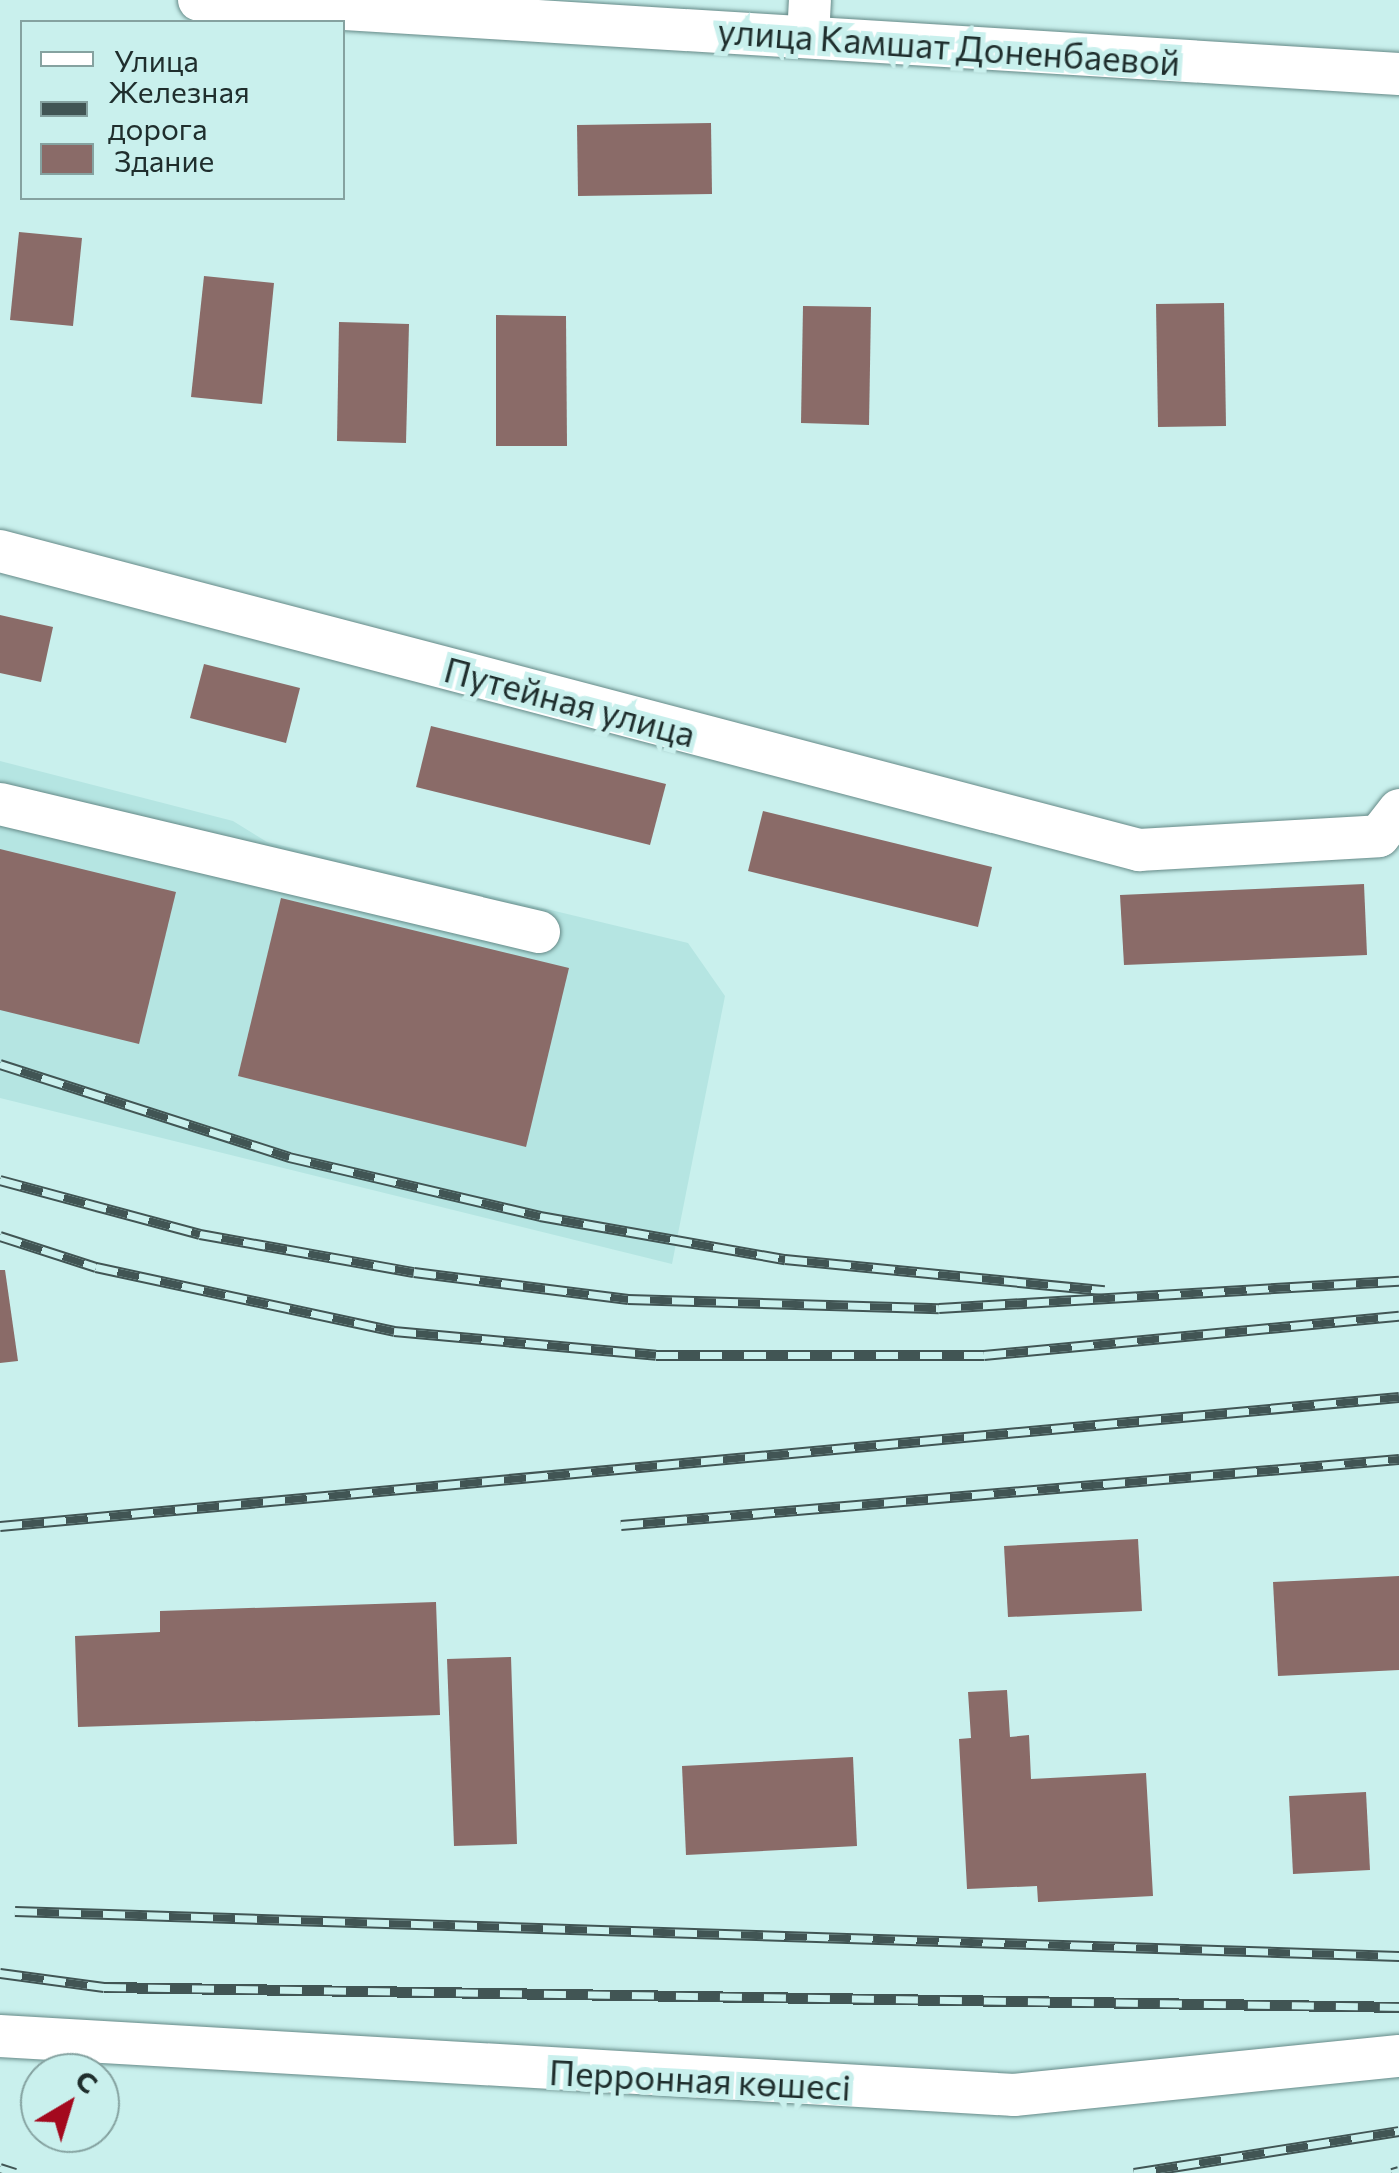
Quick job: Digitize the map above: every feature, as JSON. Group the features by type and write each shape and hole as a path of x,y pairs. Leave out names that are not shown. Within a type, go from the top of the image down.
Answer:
{"street":[{"name":"улица Камшат Доненбаевой","path":"199,0 809,19 1399,74"},
{"name":"Путейная улица","path":"0,551 1139,850 1378,836 1399,810"},
{"path":"0,804 539,932"},
{"name":"Перронная көшесі","path":"0,2036 1014,2096 1399,2056"}],"shaded area":[{"path":"0,761 233,821 267,842 688,943 725,996 672,1264 0,1098"}],"building":[{"path":"711,123 712,194 578,196 577,125"},
{"path":"19,232 82,238 73,326 10,320"},
{"path":"204,276 274,283 262,404 191,397"},
{"path":"1224,303 1226,426 1158,427 1156,304"},
{"path":"803,306 871,307 869,425 801,423"},
{"path":"496,315 566,316 567,446 496,446"},
{"path":"339,322 409,324 406,443 337,441"},
{"path":"0,615 53,627 41,682 0,673"},
{"path":"204,664 300,688 286,743 190,718"},
{"path":"431,726 666,784 650,845 416,787"},
{"path":"763,811 992,867 978,927 748,871"},
{"path":"0,849 176,892 139,1044 0,1010"},
{"path":"1364,884 1367,955 1124,965 1120,895"},
{"path":"281,898 569,968 526,1147 238,1076"},
{"path":"0,1270 5,1270 18,1361 0,1363"},
{"path":"1138,1539 1142,1611 1008,1617 1004,1546"},
{"path":"1399,1576 1399,1670 1278,1676 1273,1582"},
{"path":"436,1602 440,1715 78,1727 75,1636 160,1632 160,1611"},
{"path":"511,1657 517,1844 454,1846 447,1659"},
{"path":"1007,1690 1010,1737 1029,1735 1031,1779 1146,1773 1153,1896 1038,1902 1037,1886 967,1889 959,1739 971,1738 968,1692"},
{"path":"853,1757 857,1846 686,1855 682,1766"},
{"path":"1366,1792 1370,1870 1293,1874 1289,1796"}],"railway":[{"path":"0,1064 289,1157 540,1216 785,1259 1104,1290"},
{"path":"0,1180 200,1234 414,1272 628,1299 939,1308 1399,1281"},
{"path":"0,1236 96,1267 394,1331 656,1355 984,1355 1399,1316"},
{"path":"0,1526 1399,1397"},
{"path":"621,1525 1399,1459"},
{"path":"15,1911 1399,1956"},
{"path":"0,1973 104,1987 1399,2007"},
{"path":"1134,2173 1399,2131"},
{"path":"0,2168 15,2173"},
{"path":"1392,2173 1399,2171"}]}
